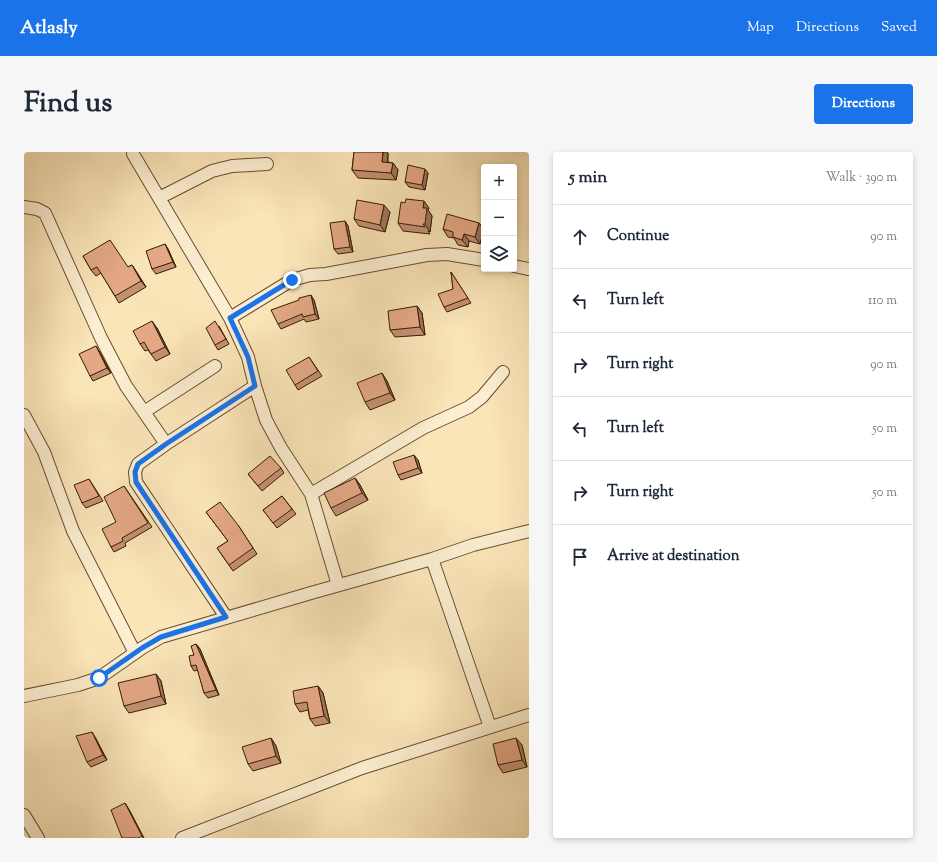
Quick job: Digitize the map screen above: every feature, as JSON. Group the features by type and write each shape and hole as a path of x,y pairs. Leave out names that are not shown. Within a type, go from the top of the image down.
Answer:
{"street":[{"path":"133,154 230,318 248,357 255,386 266,420 311,494 338,585"},
{"path":"159,198 212,171 232,166 267,164"},
{"path":"24,207 37,209 45,213 101,338 126,386 166,444"},
{"path":"230,318 292,280 310,275 326,274 427,255 447,254 481,260"},
{"path":"517,267 528,269"},
{"path":"144,412 215,366"},
{"path":"311,494 423,428 469,407 482,397 503,372"},
{"path":"226,617 136,482 135,472 138,464 255,386"},
{"path":"24,415 44,452 73,531 135,653"},
{"path":"25,694 78,685 99,678 161,637 226,617 432,559 473,545 529,531"},
{"path":"432,559 490,727"},
{"path":"182,838 362,768 529,715"},
{"path":"24,815 38,838"}],"building":[{"path":"354,152 383,152 382,162 393,163 391,173 352,170"},
{"path":"408,165 425,169 422,185 405,182"},
{"path":"406,199 424,201 423,208 427,208 425,224 423,224 425,227 398,223 401,202 405,203"},
{"path":"357,200 384,205 380,225 354,219"},
{"path":"447,214 479,223 475,237 464,234 462,240 453,237 453,232 443,229"},
{"path":"345,221 350,247 334,249 330,223"},
{"path":"110,240 128,267 132,265 141,281 115,296 97,267 91,270 83,256"},
{"path":"165,244 173,262 152,269 146,251"},
{"path":"451,272 468,298 444,307 438,294 453,289"},
{"path":"311,295 315,314 303,317 302,314 278,324 271,310 299,300 299,298"},
{"path":"417,306 420,327 390,330 388,311"},
{"path":"152,321 165,347 151,354 144,342 140,344 133,331"},
{"path":"215,321 226,339 215,345 206,328"},
{"path":"96,346 107,368 90,376 79,354"},
{"path":"309,357 318,371 295,385 286,370"},
{"path":"382,373 390,393 365,402 357,383"},
{"path":"414,455 418,468 398,475 393,462"},
{"path":"270,456 281,468 258,486 248,474"},
{"path":"355,478 362,493 331,508 324,493"},
{"path":"89,479 99,496 82,503 74,485"},
{"path":"124,486 148,523 122,538 123,541 111,547 102,529 116,522 104,497"},
{"path":"282,496 292,509 273,523 263,510"},
{"path":"220,502 238,525 253,548 229,565 217,548 228,541 206,512"},
{"path":"196,644 216,690 204,693 196,665 191,666 189,656 194,655 191,646"},
{"path":"156,674 161,696 124,706 118,683"},
{"path":"318,686 324,716 310,719 307,702 295,704 293,691"},
{"path":"92,732 103,755 87,762 76,736"},
{"path":"271,738 276,756 248,764 242,747"},
{"path":"516,738 522,760 498,765 493,744"},
{"path":"125,803 142,836 138,838 122,838 111,810"}],"route":[{"path":"99,678 142,648 161,637 226,617 136,482 135,472 138,464 255,386 248,357 230,318 292,280"}]}
